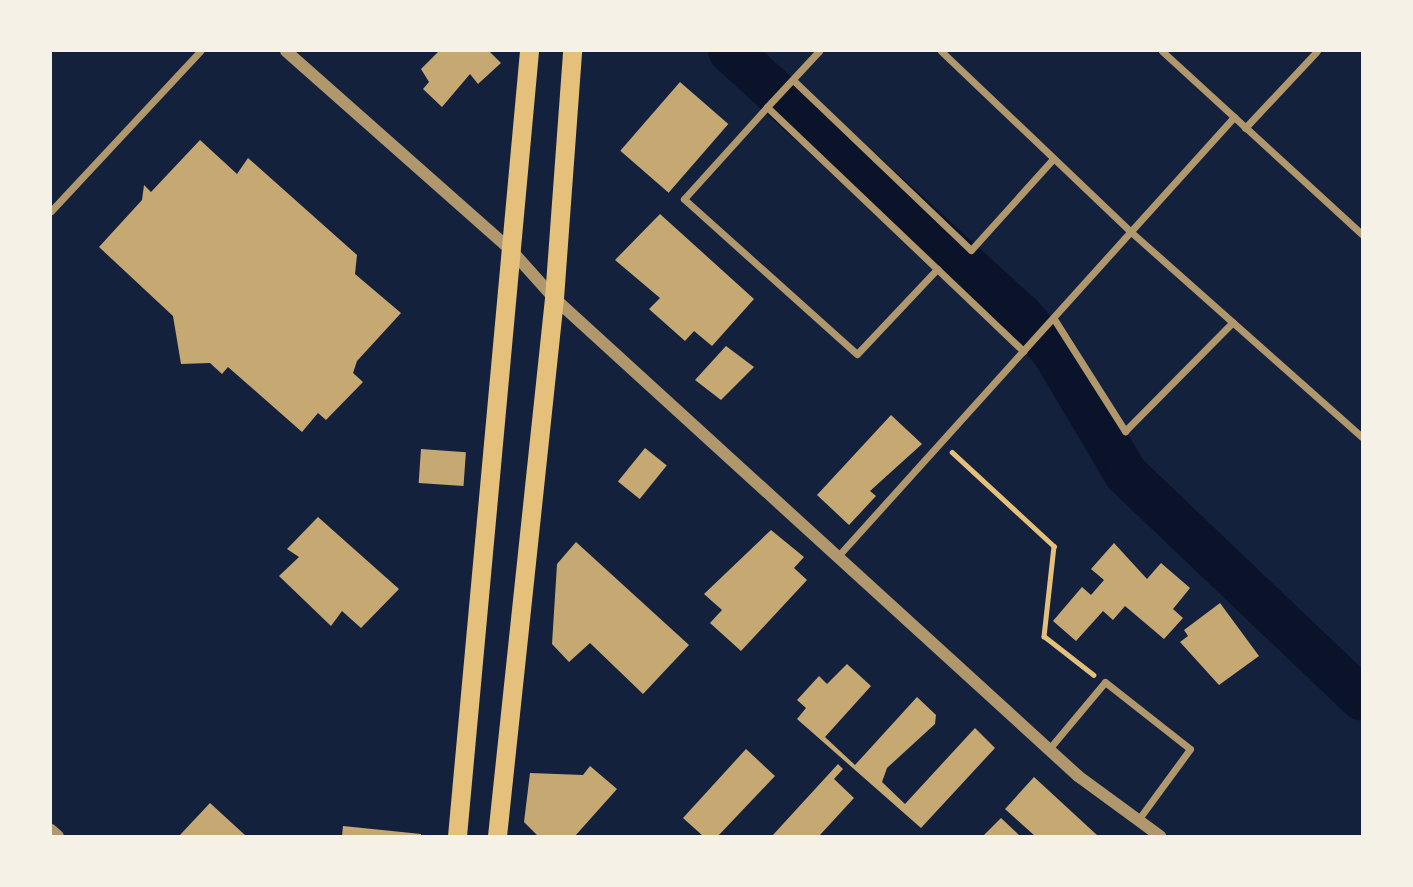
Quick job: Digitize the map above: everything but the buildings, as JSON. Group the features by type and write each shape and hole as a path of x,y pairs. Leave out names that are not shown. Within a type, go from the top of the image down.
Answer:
{"highway":[{"path":"457,836 529,51"},
{"path":"497,836 554,298 572,51"}],"street":[{"path":"51,211 200,51"},
{"path":"286,51 511,250 554,298 1049,749 1160,836"},
{"path":"820,51 684,199 857,354 937,270"},
{"path":"941,51 1131,232 1362,437"},
{"path":"1161,51 1362,234"},
{"path":"1245,128 1317,51"},
{"path":"790,83 971,250 1053,159"},
{"path":"766,107 1023,351"},
{"path":"839,555 1234,117"},
{"path":"1054,319 1125,431 1233,322"},
{"path":"1049,749 1105,682 1190,749 1138,820"},
{"path":"51,830 58,836"}],"path":[{"path":"941,442 1054,545 1044,636 1105,682"}],"waterway":[{"path":"730,51 1022,317 1053,351 1126,474 1362,699"}]}
